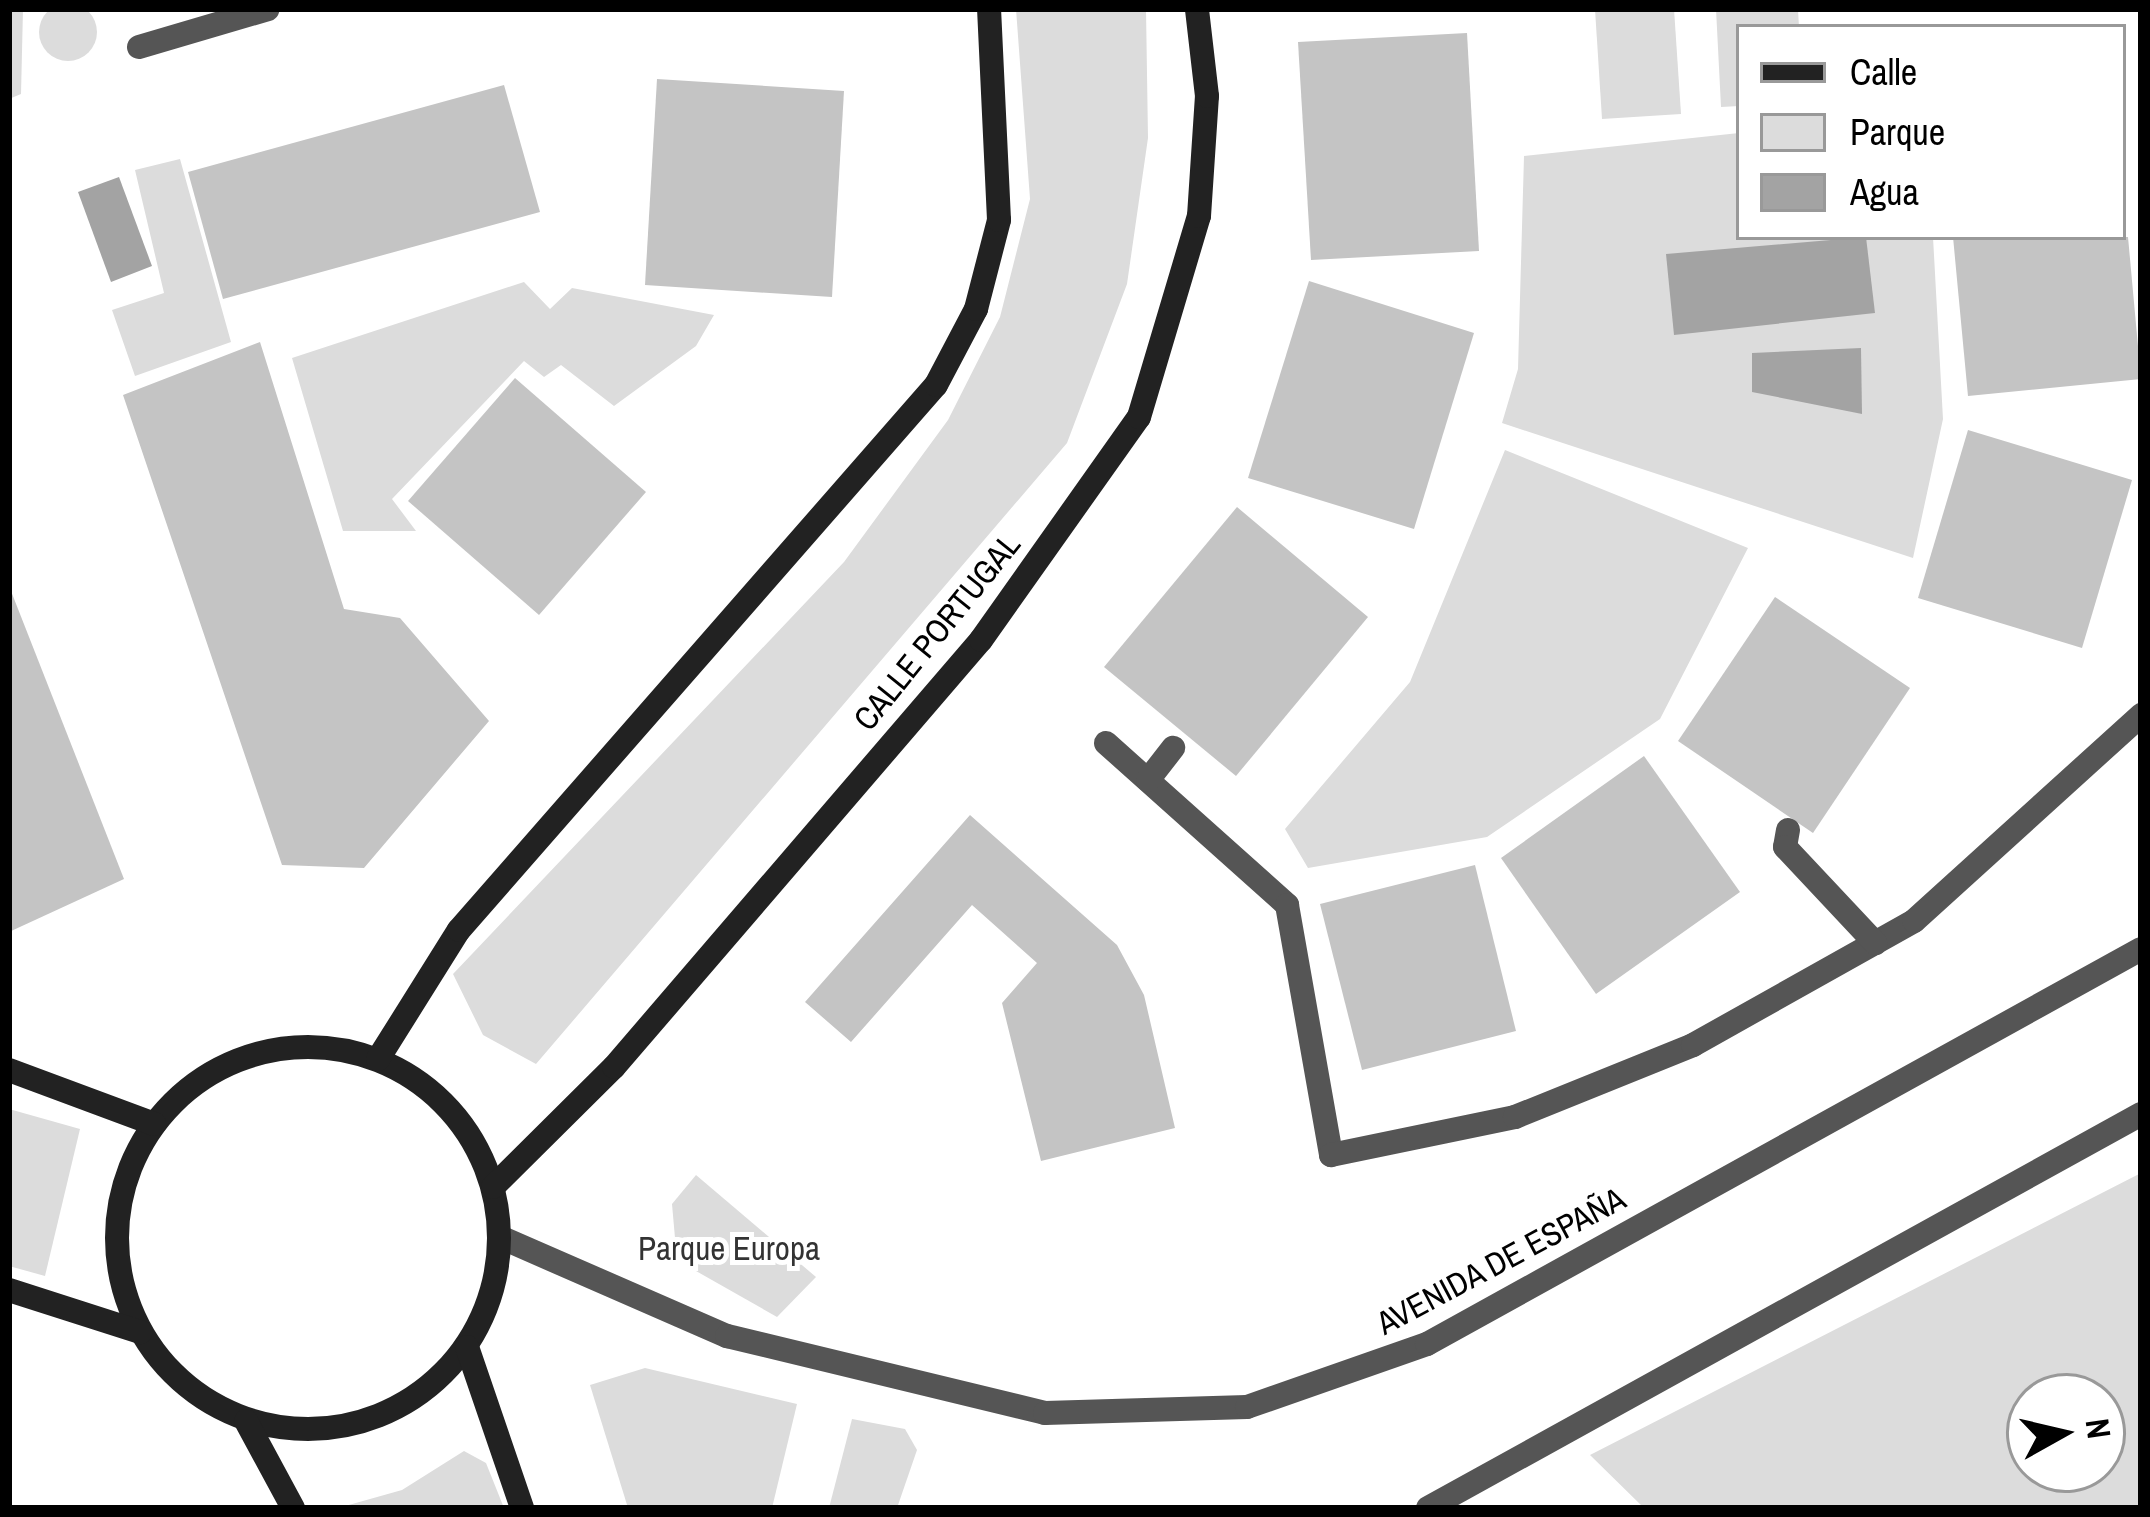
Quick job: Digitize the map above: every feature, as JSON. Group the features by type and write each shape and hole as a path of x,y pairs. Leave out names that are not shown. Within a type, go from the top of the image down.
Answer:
{"street":[{"path":"139,47 268,9"},
{"path":"378,1059 459,929 936,385 976,309 999,220 989,9"},
{"name":"CALLE PORTUGAL","path":"493,1187 614,1066 980,640 1139,417 1199,216 1207,96 1197,9"},
{"path":"1106,743 1286,905 1331,1155 1515,1117 1693,1045 1914,921 2141,715"},
{"path":"1148,780 1173,748"},
{"path":"1788,830 1785,848 1875,943"},
{"name":"AVENIDA DE ESPAÑA","path":"500,1237 727,1336 1045,1413 1247,1408 1427,1344 2141,949"},
{"path":"273,1049 378,1059 451,1109 493,1187 500,1237 492,1294 467,1347 434,1384 361,1422 295,1430 246,1420 185,1386 140,1332 117,1226 154,1124 207,1076 273,1049"},
{"path":"9,1070 154,1124"},
{"path":"1428,1508 2141,1114"},
{"path":"9,1289 140,1332"},
{"path":"467,1347 522,1508"},
{"path":"246,1420 292,1508"}],"green space":[{"path":"68,3 89,11 97,32 89,53 68,61 47,53 39,32 47,11"},
{"path":"9,9 23,9 21,94 9,99"},
{"path":"1016,9 1146,9 1148,138 1127,284 1067,443 536,1064 483,1035 453,974 844,562 948,420 1000,317 1030,199"},
{"path":"1595,9 1674,9 1681,114 1602,119"},
{"path":"1716,9 1798,9 1799,24 1736,24 1736,106 1721,107"},
{"path":"1736,133 1736,240 1933,240 1943,419 1913,558 1502,423 1518,369 1524,156"},
{"path":"180,159 231,342 135,376 112,310 164,293 135,170"},
{"path":"524,282 550,309 572,288 714,315 696,346 614,406 561,365 544,377 524,361 392,499 416,531 343,531 292,358"},
{"path":"1505,450 1748,548 1660,719 1487,837 1308,868 1285,829 1410,682"},
{"path":"9,1109 80,1129 45,1276 9,1266"},
{"path":"2141,1173 2141,1508 1644,1508 1590,1455"},
{"name":"Parque Europa","path":"696,1175 816,1277 777,1317 696,1271 675,1238 672,1204"},
{"path":"645,1368 797,1404 772,1508 628,1508 590,1385"},
{"path":"852,1419 905,1429 917,1450 897,1508 829,1508"},
{"path":"464,1451 486,1463 504,1508 338,1508 402,1490"}],"water":[{"path":"119,177 152,266 111,282 78,192"},
{"path":"1866,240 1875,313 1674,335 1666,254"},
{"path":"1861,348 1862,414 1752,392 1752,353"}],"building":[{"path":"1467,33 1479,251 1311,260 1298,42"},
{"path":"657,79 844,91 832,297 645,285"},
{"path":"504,85 540,212 223,299 188,172"},
{"path":"2128,237 2141,379 1968,396 1953,240"},
{"path":"1309,281 1474,333 1414,529 1248,478"},
{"path":"260,342 344,609 400,618 489,721 364,868 282,865 123,395"},
{"path":"515,378 646,492 539,615 408,501"},
{"path":"1968,430 2132,480 2082,648 1918,598"},
{"path":"1237,507 1368,617 1236,776 1104,667"},
{"path":"9,586 124,879 9,932"},
{"path":"1775,597 1910,688 1813,833 1678,741"},
{"path":"1644,756 1740,892 1596,994 1501,858"},
{"path":"970,815 1117,945 1144,995 1175,1128 1041,1161 1002,1003 1037,963 972,905 851,1042 805,1002"},
{"path":"1475,865 1516,1031 1362,1070 1320,904"}]}
